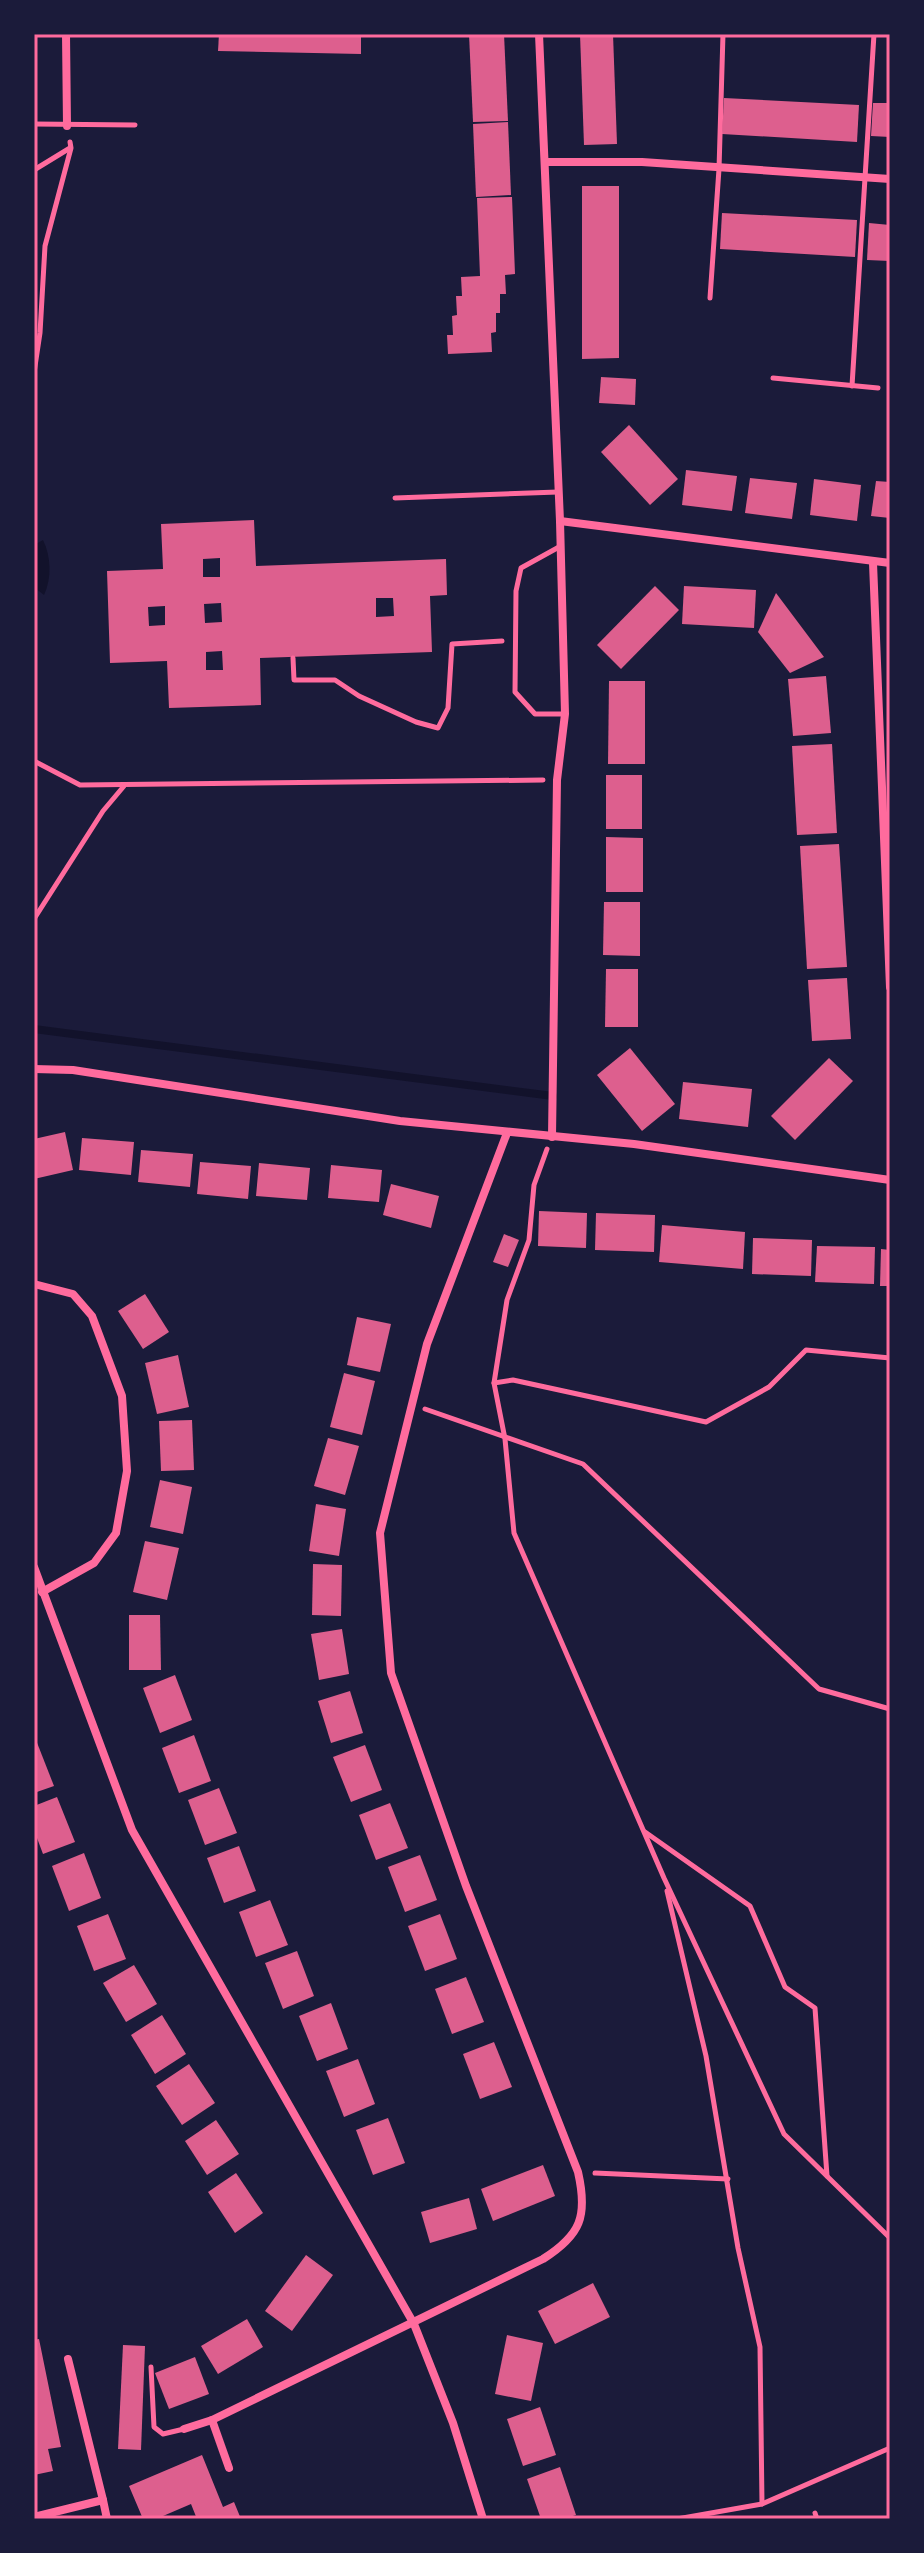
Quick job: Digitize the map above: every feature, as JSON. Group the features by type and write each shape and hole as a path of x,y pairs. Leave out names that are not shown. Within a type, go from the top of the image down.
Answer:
{"street":[{"path":"66,34 67,126"},
{"path":"539,34 559,492 565,714 557,780 552,1137"},
{"path":"545,162 642,162 890,179"},
{"path":"560,521 890,563"},
{"path":"873,563 890,987"},
{"path":"34,1069 73,1070 400,1121 634,1144 890,1180"},
{"path":"184,2429 212,2420 543,2259 566,2244 579,2224 584,2197 578,2172 466,1886 391,1673 380,1533 427,1344 507,1133"},
{"path":"34,1284 73,1294 92,1316 122,1396 127,1471 116,1533 94,1563 42,1592"},
{"path":"34,1567 132,1830 414,2324 453,2423 483,2519"},
{"path":"68,2359 107,2519"},
{"path":"212,2420 229,2468"},
{"path":"34,2517 103,2500"}],"lane":[{"path":"710,298 719,169 723,34"},
{"path":"852,386 874,34"},
{"path":"34,124 135,125"},
{"path":"773,378 878,388"},
{"path":"395,498 559,492"},
{"path":"559,547 521,568 516,591 515,692 535,714 565,714"},
{"path":"151,2367 154,2427 163,2434 184,2429"}],"path":[{"path":"34,373 45,246 71,148 67,126"},
{"path":"34,170 71,148"},
{"path":"293,658 294,680 335,680 359,696 416,722 438,728 448,708 452,644 515,640"},
{"path":"34,761 80,785 557,780"},
{"path":"34,919 103,811 125,785"},
{"path":"552,1137 534,1185 529,1240 507,1300 494,1383 505,1439 514,1533 664,1878 784,2134 890,2238"},
{"path":"494,1383 513,1380 706,1422 769,1387 806,1350 890,1358"},
{"path":"412,1404 583,1464 819,1689 890,1709"},
{"path":"644,1832 750,1906 785,1987 815,2008 827,2176"},
{"path":"664,1878 706,2056 738,2248 760,2347 762,2504"},
{"path":"578,2172 728,2179"},
{"path":"677,2519 762,2504 890,2448"}],"shaded area":[{"path":"43,540 50,567 44,595 35,588 34,551 34,545"}],"building":[{"path":"219,34 361,34 361,54 218,51"},
{"path":"469,34 504,34 508,121 473,122"},
{"path":"580,34 613,34 617,144 584,145"},
{"path":"724,98 859,105 857,142 722,134"},
{"path":"873,103 890,103 890,137 871,136"},
{"path":"508,122 511,195 476,197 473,124"},
{"path":"582,186 619,186 619,358 582,359"},
{"path":"512,197 515,274 505,275 506,294 500,294 496,332 491,333 492,352 448,354 447,335 453,335 452,316 457,315 456,296 462,296 461,277 480,276 477,198"},
{"path":"722,213 857,220 855,257 720,249"},
{"path":"869,223 890,225 890,261 867,260"},
{"path":"601,377 636,379 635,405 599,403"},
{"path":"629,425 678,479 650,505 601,452"},
{"path":"686,470 737,476 732,511 682,505"},
{"path":"750,478 797,483 792,519 745,513"},
{"path":"814,479 861,485 857,521 810,515"},
{"path":"876,481 890,482 890,518 871,516"},
{"path":"254,520 256,566 446,559 447,595 430,596 432,652 260,658 261,705 169,708 167,661 110,663 107,571 163,569 161,524","holes":["220,558 220,577 203,577 203,559","376,598 393,598 394,616 376,617","221,603 222,622 205,623 204,604","165,606 165,625 149,626 148,607","222,651 223,670 206,670 206,652"]},
{"path":"655,586 679,610 621,669 597,645"},
{"path":"684,586 756,590 754,628 682,624"},
{"path":"776,593 824,657 790,673 758,632"},
{"path":"826,676 831,733 793,736 788,679"},
{"path":"609,681 645,681 645,764 608,764"},
{"path":"832,744 837,833 797,835 792,746"},
{"path":"606,775 642,775 642,829 606,829"},
{"path":"606,837 643,838 643,892 606,892"},
{"path":"839,844 847,967 807,969 800,846"},
{"path":"604,902 640,902 640,956 603,955"},
{"path":"606,969 638,969 638,1027 605,1027"},
{"path":"847,978 851,1039 812,1041 808,980"},
{"path":"630,1048 675,1104 642,1131 597,1075"},
{"path":"829,1058 853,1081 795,1140 771,1116"},
{"path":"683,1082 752,1089 748,1127 679,1119"},
{"path":"65,1132 73,1170 34,1179 34,1139"},
{"path":"82,1138 134,1142 131,1175 79,1170"},
{"path":"141,1150 193,1154 190,1187 138,1182"},
{"path":"200,1162 251,1166 248,1199 197,1194"},
{"path":"259,1163 310,1168 307,1200 256,1196"},
{"path":"331,1165 382,1170 379,1202 328,1198"},
{"path":"391,1184 439,1196 431,1228 383,1215"},
{"path":"539,1211 587,1213 586,1248 538,1246"},
{"path":"596,1213 655,1215 654,1252 595,1250"},
{"path":"662,1225 745,1232 743,1269 659,1262"},
{"path":"504,1234 519,1240 508,1267 493,1262"},
{"path":"753,1238 812,1240 811,1276 752,1274"},
{"path":"817,1246 875,1247 874,1284 815,1282"},
{"path":"881,1249 890,1250 890,1286 880,1286"},
{"path":"145,1294 169,1332 143,1349 118,1311"},
{"path":"357,1317 391,1324 380,1372 347,1365"},
{"path":"178,1355 189,1407 157,1414 145,1363"},
{"path":"344,1373 375,1381 362,1435 330,1427"},
{"path":"192,1420 194,1470 161,1471 159,1421"},
{"path":"328,1438 359,1446 345,1495 314,1486"},
{"path":"160,1480 192,1487 183,1534 150,1527"},
{"path":"316,1504 346,1509 339,1556 309,1551"},
{"path":"145,1541 179,1548 167,1600 133,1592"},
{"path":"313,1564 342,1565 341,1616 312,1615"},
{"path":"129,1615 160,1615 161,1670 129,1670"},
{"path":"342,1629 349,1674 319,1680 311,1634"},
{"path":"175,1675 192,1720 160,1733 143,1688"},
{"path":"350,1691 363,1733 331,1743 318,1701"},
{"path":"34,1735 54,1786 34,1793"},
{"path":"194,1735 211,1781 179,1793 162,1748"},
{"path":"365,1745 382,1790 351,1802 333,1757"},
{"path":"219,1788 237,1833 205,1845 188,1800"},
{"path":"57,1797 75,1842 43,1854 34,1830 34,1806"},
{"path":"390,1803 408,1848 376,1860 359,1815"},
{"path":"239,1846 256,1891 224,1903 207,1858"},
{"path":"84,1853 101,1898 69,1911 52,1866"},
{"path":"420,1855 437,1900 405,1912 388,1867"},
{"path":"270,1900 288,1945 256,1957 239,1912"},
{"path":"108,1914 126,1959 94,1971 77,1926"},
{"path":"440,1914 457,1959 425,1971 408,1926"},
{"path":"297,1951 314,1996 283,2009 265,1963"},
{"path":"134,1965 157,2004 126,2022 103,1983"},
{"path":"466,1977 484,2022 452,2034 435,1989"},
{"path":"331,2003 348,2049 317,2061 299,2016"},
{"path":"162,2015 186,2054 155,2074 131,2035"},
{"path":"494,2042 512,2087 480,2099 463,2054"},
{"path":"358,2059 375,2104 344,2117 326,2071"},
{"path":"189,2064 215,2103 182,2125 156,2086"},
{"path":"388,2118 405,2163 373,2175 356,2130"},
{"path":"216,2120 239,2154 207,2175 185,2141"},
{"path":"543,2165 555,2196 493,2221 481,2189"},
{"path":"236,2173 263,2213 235,2233 208,2192"},
{"path":"469,2198 477,2229 430,2243 421,2212"},
{"path":"306,2255 333,2275 292,2331 265,2311"},
{"path":"593,2283 610,2317 555,2344 538,2311"},
{"path":"247,2319 263,2347 218,2374 201,2346"},
{"path":"507,2335 543,2343 531,2401 495,2394"},
{"path":"39,2339 61,2447 48,2449 53,2471 34,2475 34,2340"},
{"path":"123,2345 145,2346 141,2450 118,2449"},
{"path":"195,2357 209,2394 169,2409 155,2373"},
{"path":"540,2407 556,2455 523,2466 507,2419"},
{"path":"202,2455 223,2507 234,2502 241,2519 197,2519 191,2504 156,2519 143,2519 129,2486"},
{"path":"560,2467 576,2515 563,2519 541,2519 527,2479"}],"waterway":[{"path":"34,1029 553,1096"}]}
